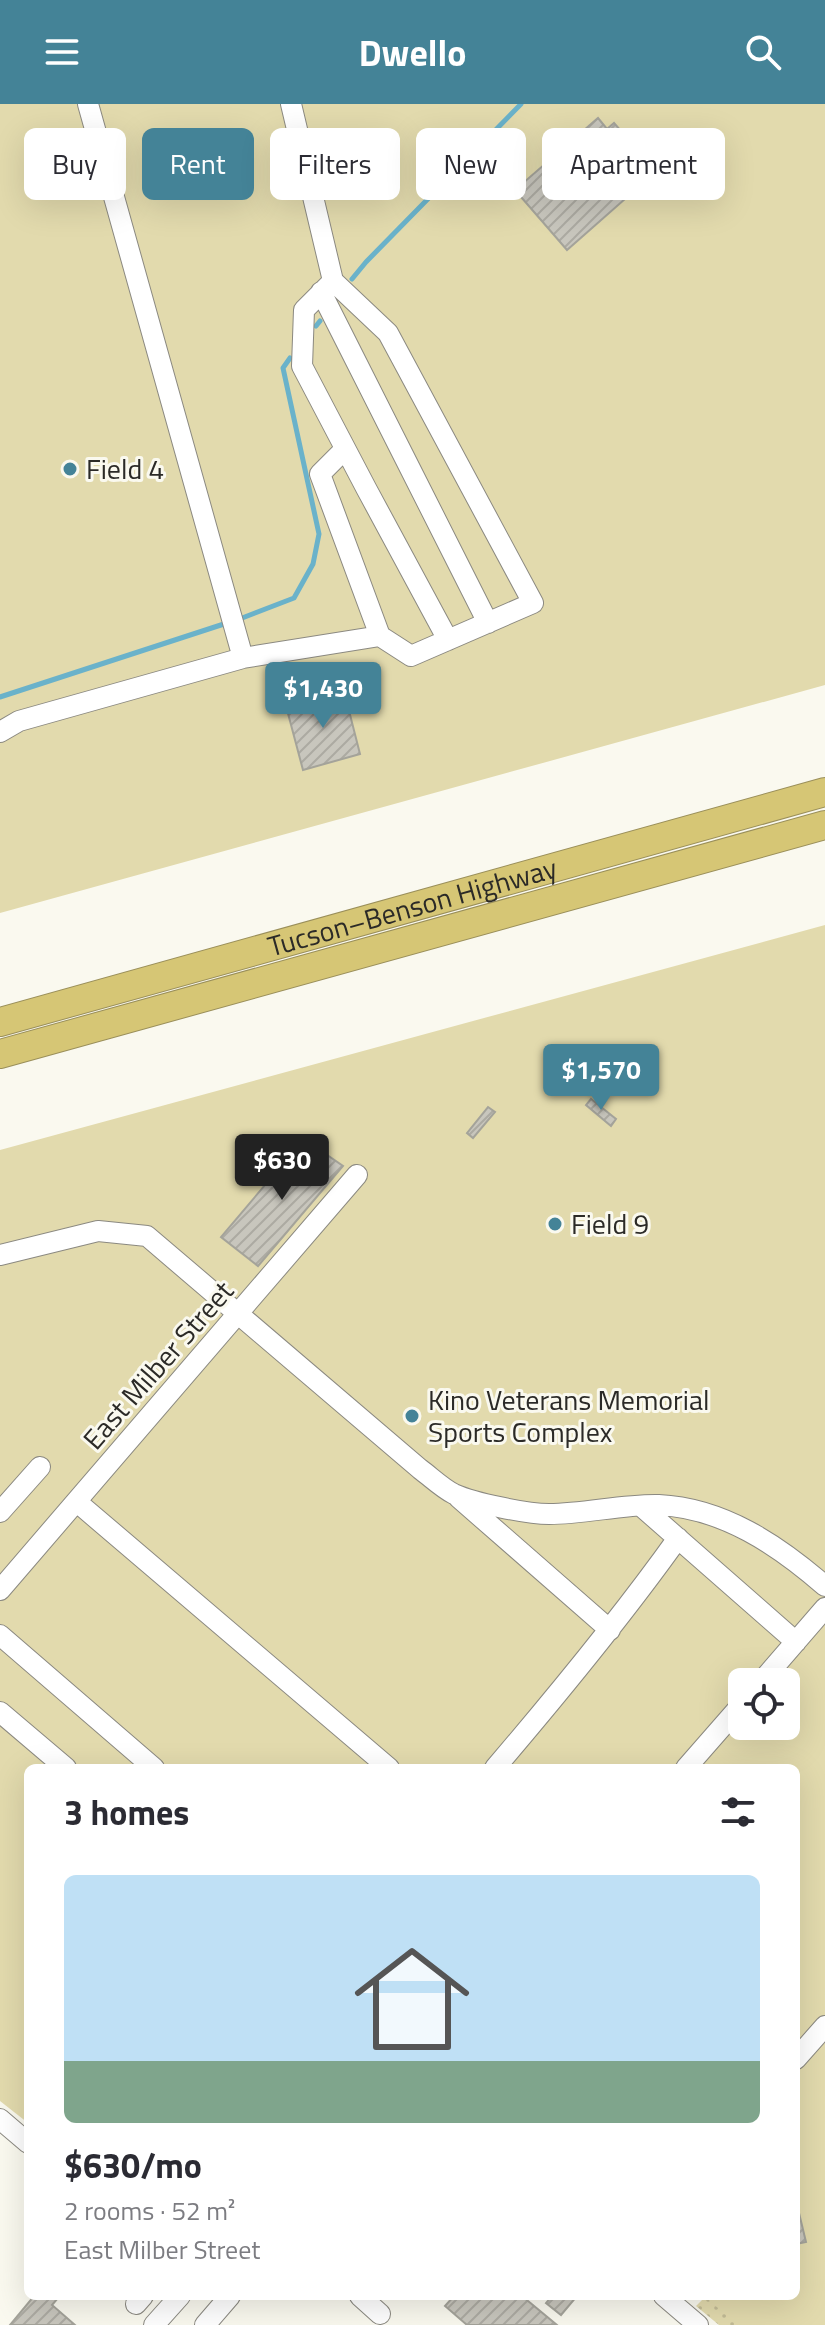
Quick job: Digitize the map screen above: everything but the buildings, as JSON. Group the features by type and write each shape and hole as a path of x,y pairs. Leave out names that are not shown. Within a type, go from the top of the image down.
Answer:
{"highway":[{"name":"Tucson–Benson Highway","path":"0,1022 825,792"},
{"name":"Tucson–Benson Highway","path":"0,1054 825,825"}],"street":[{"path":"88,104 243,658"},
{"path":"291,104 327,286 488,623"},
{"path":"327,286 304,310 302,366 448,640"},
{"path":"327,286 388,333 533,603 411,656 380,636 320,474 345,449"},
{"path":"0,732 19,721 243,658 380,636"},
{"name":"East Milber Street","path":"0,1590 357,1175"},
{"path":"0,1255 98,1231 147,1236 420,1469 454,1494 610,1630"},
{"path":"0,1512 40,1467"},
{"path":"454,1494 548,1514 660,1505 700,1512 738,1525 776,1546 825,1586"},
{"path":"77,1502 384,1764"},
{"path":"641,1506 796,1642"},
{"path":"498,1764 610,1630 678,1538"},
{"path":"773,1668 825,1608"},
{"path":"0,1635 149,1764"},
{"path":"0,1712 61,1764"},
{"path":"690,1764 728,1720"},
{"path":"800,2054 825,2026"},
{"path":"0,2119 24,2140"},
{"path":"154,2325 176,2300"},
{"path":"205,2325 219,2300"},
{"path":"364,2300 380,2314"},
{"path":"669,2300 698,2325"}],"shaded area":[{"path":"0,104 825,104 825,685 0,913"},
{"name":"Kino Veterans Memorial Sports Complex","path":"825,925 825,2325 738,2325 709,2300 800,2300 800,1764 24,1764 24,2120 0,2101 0,1150"},
{"path":"702,2300 778,2300 790,2325 719,2325 696,2306"}],"waterway":[{"path":"352,279 521,104"},
{"path":"316,326 320,321"},
{"path":"237,620 294,598 313,564 319,534 283,368 290,358"},
{"path":"0,697 227,623"}],"place":[{"name":"Field 4","path":"70,469"},
{"name":"Field 9","path":"555,1224"},
{"name":"Kino Veterans Memorial Sports Complex","path":"412,1416"}]}
